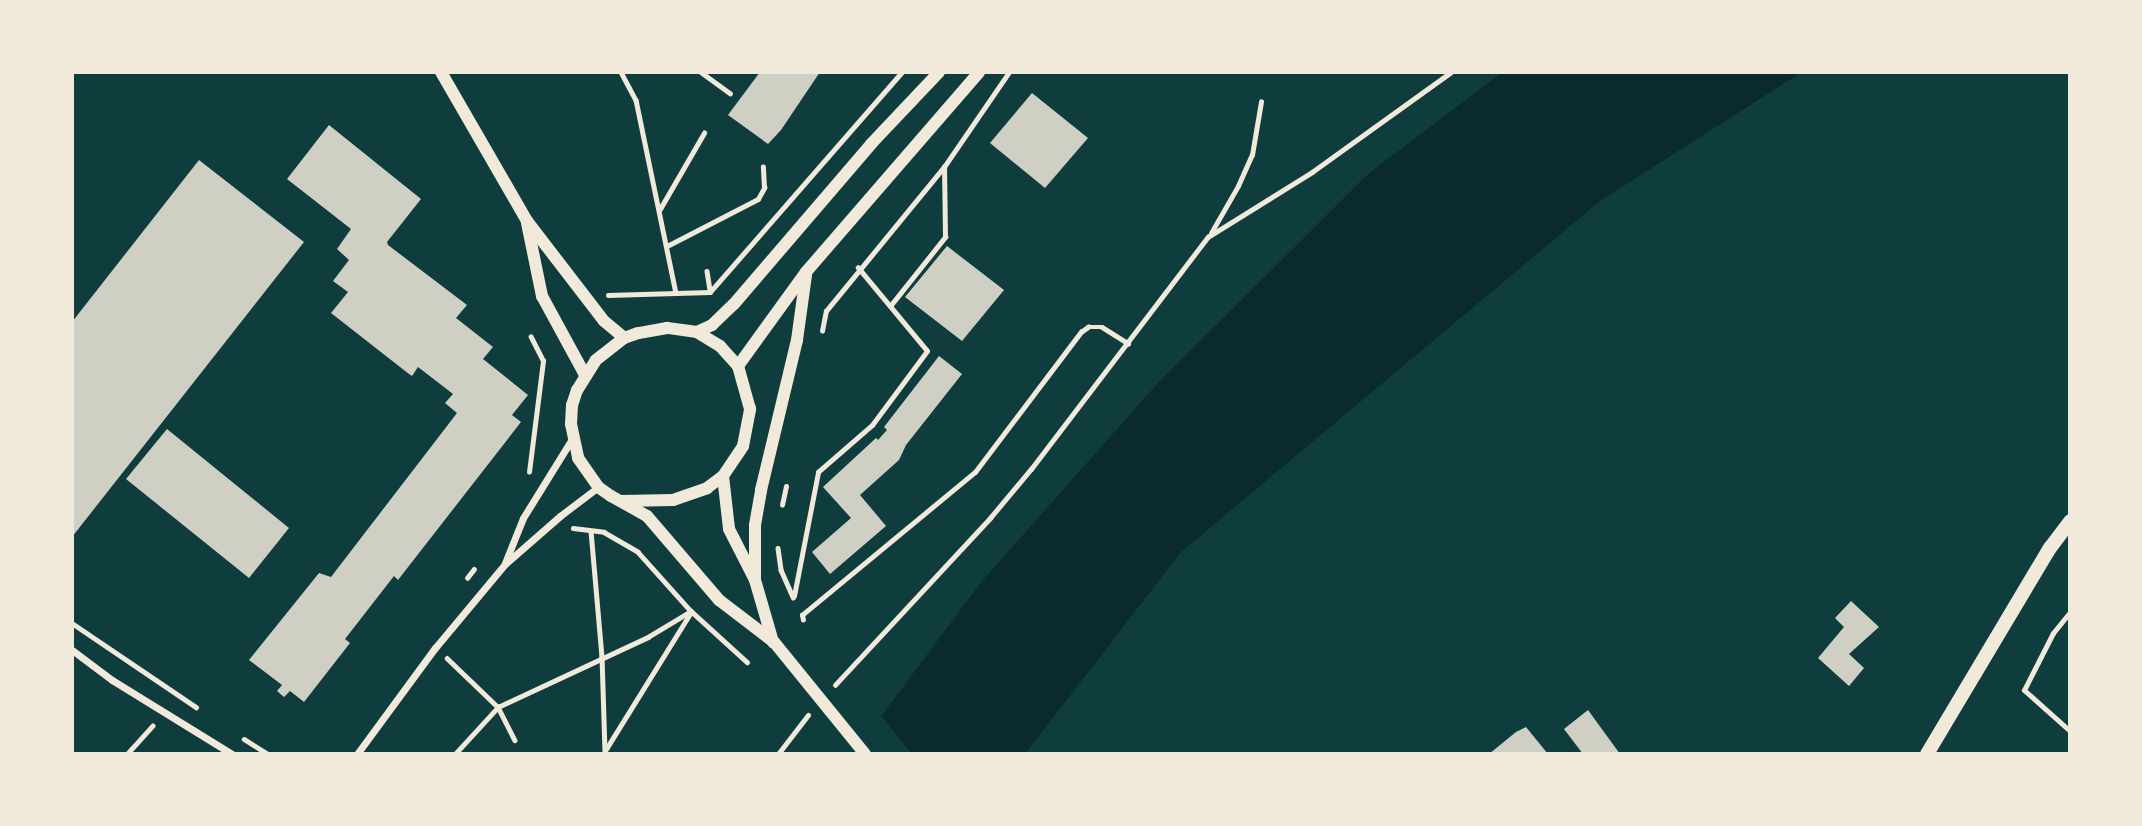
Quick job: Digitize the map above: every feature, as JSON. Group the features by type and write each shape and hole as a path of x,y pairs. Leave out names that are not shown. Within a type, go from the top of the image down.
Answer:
{"main road":[{"path":"1927,754 2050,548 2070,521"}],"street":[{"path":"441,72 527,221 604,321 624,338"},
{"path":"697,332 712,325 734,304 872,144 939,72"},
{"path":"738,366 806,272 979,72"},
{"path":"527,221 542,296 586,374"},
{"path":"755,580 755,525 797,340 806,272"},
{"path":"621,501 673,500 708,488 723,476 743,446 749,427 746,388 738,366 720,345 697,332 667,328 624,338 596,360 586,374 572,405 572,439 586,472 598,487 621,501 647,516 719,600 774,642 865,754"},
{"path":"505,564 523,518 572,439"},
{"path":"723,476 729,529 755,580 774,642"},
{"path":"356,754 435,648 505,564 559,516 598,487"},
{"path":"72,650 112,680 232,754"}],"lane":[{"path":"2070,612 2053,633 2024,690 2070,731"}],"path":[{"path":"621,72 636,100 676,293"},
{"path":"701,72 730,93"},
{"path":"597,295 710,292 902,72"},
{"path":"819,341 826,311 858,268 944,167 1009,72"},
{"path":"1208,237 1312,172 1451,72"},
{"path":"828,692 990,518 1208,237 1238,186 1252,155 1261,102"},
{"path":"659,209 704,133"},
{"path":"667,246 758,200 764,188 763,167"},
{"path":"891,305 945,237 944,167"},
{"path":"778,535 781,570 793,597 818,472 872,425 927,351 858,268"},
{"path":"707,271 710,292"},
{"path":"802,618 975,472 1080,332 1088,327 1102,327 1128,343"},
{"path":"531,337 543,361 532,463 523,489 536,498"},
{"path":"781,509 787,484"},
{"path":"559,516 572,528 604,532 638,552 691,611 747,662"},
{"path":"591,531 602,656 604,751"},
{"path":"455,754 498,707 602,656 648,637 691,611"},
{"path":"604,751 691,611"},
{"path":"72,623 203,712"},
{"path":"466,673 498,707 515,740"},
{"path":"127,754 164,712"},
{"path":"778,754 809,713"},
{"path":"235,733 268,754"}],"water":[{"path":"1503,72 1802,72 1600,201 1181,552 1025,754 853,754 982,581 1157,384 1368,174"}],"pier":[{"path":"879,713 912,754 849,754"}],"building":[{"path":"760,72 820,72 781,130 768,144 728,115"},
{"path":"1032,93 1088,138 1045,188 990,143"},
{"path":"329,125 421,199 387,242 388,245 467,305 456,318 493,347 483,359 528,395 512,415 521,422 398,580 394,576 345,639 350,643 304,702 290,691 284,697 277,691 282,685 249,660 319,573 331,577 457,413 445,403 453,394 418,367 412,376 331,313 348,292 333,281 349,260 337,249 351,229 287,179"},
{"path":"199,160 304,242 72,537 72,322"},
{"path":"947,246 1004,290 962,341 905,297"},
{"path":"939,356 962,374 906,445 899,460 860,495 886,526 830,574 812,552 851,518 823,487 887,430 884,427"},
{"path":"167,429 289,528 249,578 126,479"},
{"path":"1851,601 1879,627 1849,654 1864,668 1849,686 1818,658 1844,627 1835,618"},
{"path":"1588,710 1620,754 1583,754 1564,729"},
{"path":"1526,727 1548,754 1489,754 1516,732"}]}
